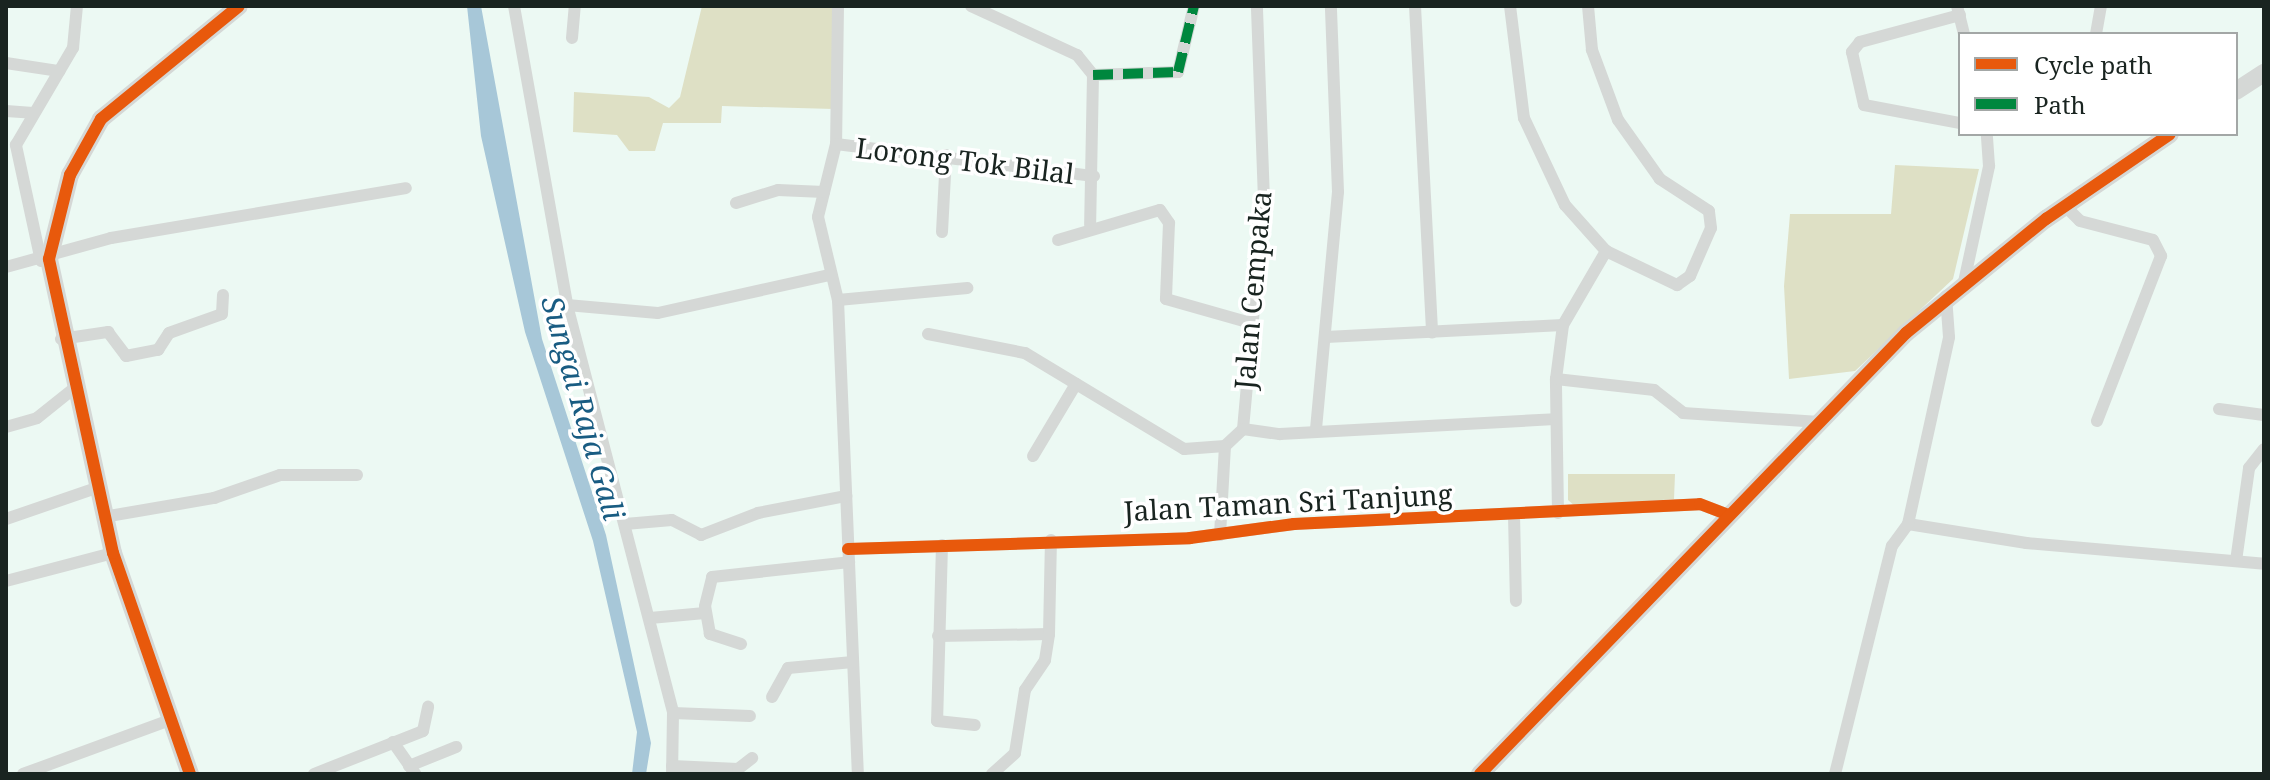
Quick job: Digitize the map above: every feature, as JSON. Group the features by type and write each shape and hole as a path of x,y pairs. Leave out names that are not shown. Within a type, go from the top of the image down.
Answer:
{"street":[{"path":"77,6 78,31 59,71 16,145 21,193 45,260 72,390 113,553 190,774"},
{"path":"45,260 65,188 101,119 239,6"},
{"path":"514,6 567,305 673,713 672,770 738,769 752,758"},
{"path":"572,38 575,6"},
{"path":"838,6 836,144 819,227 838,300 858,774"},
{"path":"971,6 1077,55 1093,75 1094,176 1090,225"},
{"path":"1093,75 1178,72 1194,6"},
{"name":"Jalan Cempaka","path":"1243,429 1264,200 1257,6"},
{"path":"1316,429 1339,168 1331,6"},
{"path":"1415,6 1432,333"},
{"path":"1510,6 1524,118 1539,160 1606,251 1677,285 1690,276 1711,219 1704,204 1660,179 1618,120 1592,50 1588,6"},
{"path":"2096,32 2101,6"},
{"path":"1958,123 1864,105 1852,52 1860,42 1959,10 1964,32"},
{"path":"6,63 59,71"},
{"path":"2238,90 2264,73"},
{"path":"6,111 33,113"},
{"path":"1964,282 1989,166 1987,136"},
{"path":"1480,774 1728,515 1946,296 2065,206 2167,136"},
{"name":"Lorong Tok Bilal","path":"836,144 946,155 1094,176"},
{"path":"942,232 946,155"},
{"path":"6,267 45,260 111,238 406,188"},
{"path":"736,203 778,190 824,192"},
{"path":"6,196 21,193"},
{"path":"2065,206 2082,222 2153,240 2161,256 2097,421"},
{"path":"1058,240 1090,225 1160,210 1169,223 1166,299 1251,323"},
{"path":"1558,513 1556,379 1563,325 1606,251"},
{"path":"567,305 658,313 830,275"},
{"path":"838,300 967,288"},
{"path":"61,339 108,332 126,356 158,350 169,333 222,314 223,295"},
{"path":"1835,774 1892,546 1908,524 1949,337 1946,296"},
{"path":"1326,337 1563,325"},
{"path":"928,334 1025,353 1165,441 1184,449 1225,446 1243,429 1555,419"},
{"path":"1556,379 1654,390 1683,413 1820,422"},
{"path":"1033,456 1076,384"},
{"path":"6,427 37,418 72,390"},
{"path":"2219,409 2264,415"},
{"path":"1220,535 1225,446"},
{"path":"2236,561 2249,468 2264,449"},
{"path":"103,517 214,498 280,475 357,475"},
{"path":"6,519 96,488"},
{"path":"625,524 672,520 701,535 758,513 846,496"},
{"name":"Jalan Taman Sri Tanjung","path":"705,613 712,577 942,545 1220,535 1308,523 1700,504 1728,515"},
{"path":"1514,515 1516,601"},
{"path":"1908,524 2264,564"},
{"path":"992,774 1015,753 1025,690 1045,660 1049,634 1051,540"},
{"path":"942,545 937,721 975,725"},
{"path":"6,581 113,553"},
{"path":"650,618 705,613 714,638 741,644"},
{"path":"938,636 1049,634"},
{"path":"772,697 788,668 853,662"},
{"path":"314,774 423,731 428,707"},
{"path":"673,713 750,716"},
{"path":"23,774 170,720"},
{"path":"393,742 412,770 456,747"}],"green space":[{"path":"702,6 834,6 834,109 722,106 721,123 663,123 655,151 629,151 617,135 573,132 574,92 649,97 669,108 680,97"},
{"path":"1895,165 1979,169 1953,279 1855,371 1789,379 1784,286 1790,214 1891,214"},
{"path":"1568,474 1675,474 1674,499 1576,507 1568,500"}],"water":[{"path":"467,6 481,6 542,339 606,535 651,743 646,774 632,774 637,732 593,541 525,332 481,136"}],"marked path":[{"path":"1093,75 1178,72 1194,6"}],"cycle path":[{"path":"190,774 113,553 49,259 70,175 101,119 239,6"},
{"path":"1480,774 1906,333 2046,219 2167,136"},
{"path":"848,549 1190,538 1294,524 1700,504 1728,515"}],"water label":[{"name":"Sungai Raja Gali","path":"583,408"}]}
